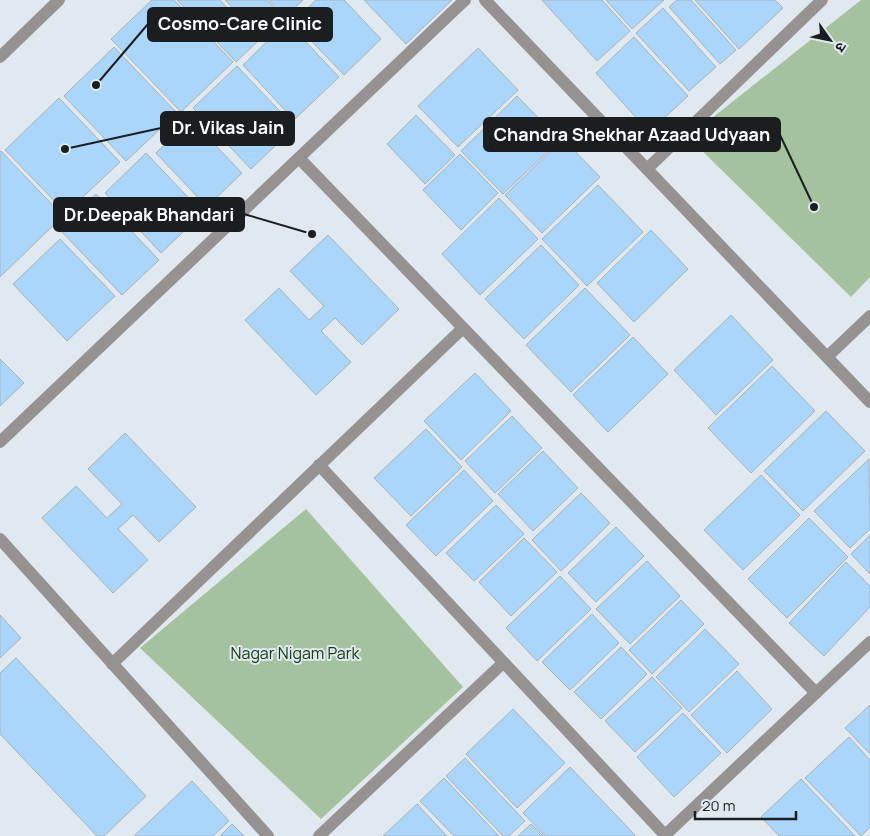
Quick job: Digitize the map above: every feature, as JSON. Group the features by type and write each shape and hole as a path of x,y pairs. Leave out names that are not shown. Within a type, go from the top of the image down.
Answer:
{"street":[{"path":"0,57 59,0"},
{"path":"0,442 465,0"},
{"path":"485,0 870,402"},
{"path":"647,169 822,0"},
{"path":"299,158 816,693"},
{"path":"827,357 870,316"},
{"path":"112,664 463,328"},
{"path":"320,465 664,836 870,642"},
{"path":"0,539 268,836"},
{"path":"319,836 503,662"}],"green space":[{"path":"861,0 870,0 870,277 851,297 688,137"},
{"name":"Nagar Nigam Park","path":"306,509 463,687 321,819 140,648"}],"building":[{"path":"152,0 174,0 233,62 181,112 111,39"},
{"path":"177,0 220,0 258,41 236,62"},
{"path":"225,0 267,0 282,16 260,37"},
{"path":"269,0 303,0 285,17"},
{"path":"316,0 344,0 381,39 344,75 293,22"},
{"path":"364,0 452,0 406,44"},
{"path":"542,0 602,0 630,31 597,61"},
{"path":"606,0 664,0 632,29"},
{"path":"677,0 691,0 736,50 720,64 669,7"},
{"path":"695,0 775,0 783,8 739,49"},
{"path":"663,8 716,67 689,91 636,33"},
{"path":"287,22 339,77 294,120 243,65"},
{"path":"634,37 688,96 649,132 596,73"},
{"path":"114,47 177,113 126,161 64,96"},
{"path":"478,48 518,90 458,147 418,106"},
{"path":"237,66 295,127 251,169 193,108"},
{"path":"517,96 560,140 503,194 461,151"},
{"path":"59,98 120,162 66,213 5,150"},
{"path":"416,115 455,155 425,184 387,144"},
{"path":"190,119 242,173 207,207 156,153"},
{"path":"563,139 600,177 542,233 505,195"},
{"path":"0,152 63,216 0,277"},
{"path":"146,153 203,213 161,253 105,193"},
{"path":"460,154 498,193 461,230 423,190"},
{"path":"598,185 643,232 587,286 542,239"},
{"path":"96,194 159,260 122,295 59,229"},
{"path":"499,198 538,239 480,295 442,254"},
{"path":"651,230 688,269 634,322 597,283"},
{"path":"328,235 399,309 362,345 335,318 321,331 351,362 316,395 245,320 279,288 309,320 324,306 290,271"},
{"path":"60,239 115,296 67,341 13,284"},
{"path":"541,245 579,285 524,339 485,299"},
{"path":"585,288 630,335 571,392 526,345"},
{"path":"731,315 773,360 716,415 674,370"},
{"path":"633,337 668,374 608,432 573,395"},
{"path":"0,359 24,383 0,406"},
{"path":"772,366 815,411 751,473 708,428"},
{"path":"475,373 511,411 461,460 424,421"},
{"path":"826,411 865,451 803,511 764,471"},
{"path":"512,416 542,448 495,493 465,461"},
{"path":"426,429 462,467 411,516 374,478"},
{"path":"125,433 196,507 159,542 133,515 118,529 148,560 113,593 42,518 76,486 107,518 122,504 88,469"},
{"path":"543,451 578,488 533,531 498,494"},
{"path":"869,459 870,529 850,548 814,511"},
{"path":"464,470 493,501 436,556 406,525"},
{"path":"761,475 800,515 743,570 704,530"},
{"path":"581,493 610,523 561,571 532,540"},
{"path":"496,505 524,534 474,581 446,553"},
{"path":"809,518 848,557 787,618 748,579"},
{"path":"616,527 644,556 596,602 568,573"},
{"path":"870,535 870,574 851,554"},
{"path":"524,538 557,572 511,616 479,582"},
{"path":"647,561 680,596 630,644 596,609"},
{"path":"846,562 870,586 870,607 824,656 789,623"},
{"path":"560,576 591,609 537,661 506,628"},
{"path":"681,600 704,624 652,674 629,650"},
{"path":"592,614 619,643 570,690 542,662"},
{"path":"0,615 21,638 0,658"},
{"path":"705,629 739,664 689,712 656,677"},
{"path":"621,647 647,674 601,719 574,692"},
{"path":"16,658 146,796 104,836 97,836 0,734 0,673"},
{"path":"737,671 772,709 727,753 691,715"},
{"path":"652,677 682,708 635,752 605,721"},
{"path":"870,705 870,754 845,728"},
{"path":"513,709 565,763 517,808 466,754"},
{"path":"683,713 721,753 674,797 637,757"},
{"path":"849,737 870,760 870,827 861,836 805,778"},
{"path":"465,758 525,821 509,836 503,836 446,776"},
{"path":"570,767 634,836 545,836 523,813"},
{"path":"444,778 499,836 454,836 420,801"},
{"path":"801,779 855,836 779,836 761,817"},
{"path":"192,781 229,821 213,836 134,836"},
{"path":"417,804 447,836 383,836"},
{"path":"232,824 244,836 220,836"},
{"path":"531,824 543,836 518,836"}],"place":[{"name":"Cosmo-Care Clinic","path":"96,85"},
{"name":"Dr. Vikas Jain","path":"65,149"},
{"name":"Chandra Shekhar Azaad Udyaan","path":"814,207"},
{"name":"Dr.Deepak Bhandari","path":"312,234"}]}
